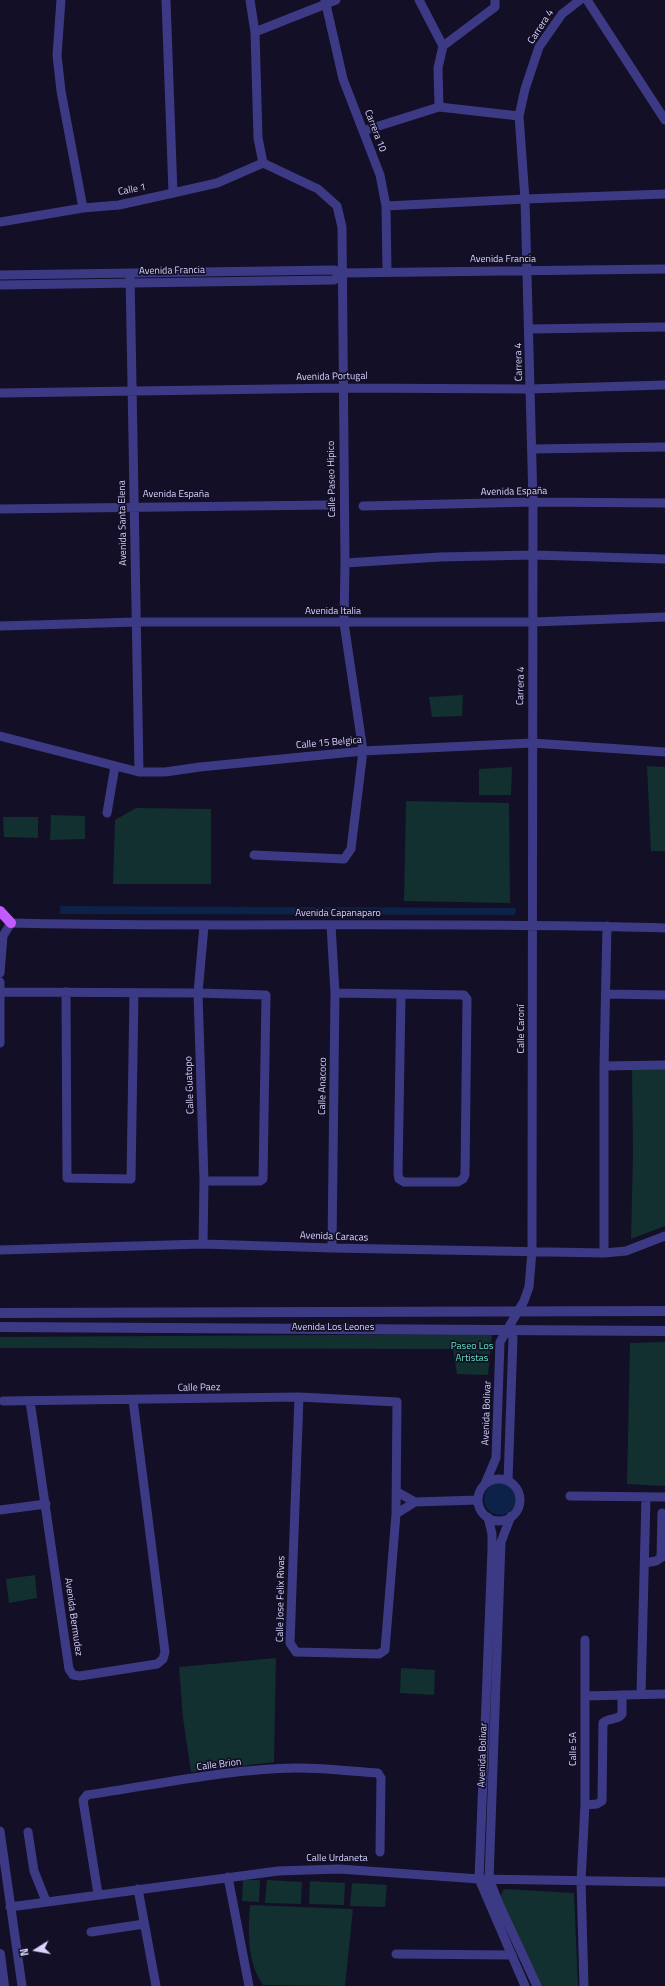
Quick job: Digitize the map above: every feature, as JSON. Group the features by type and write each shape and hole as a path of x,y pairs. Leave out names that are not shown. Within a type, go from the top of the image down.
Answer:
{"main road":[{"path":"0,911 11,923"}],"street":[{"path":"61,0 57,56 60,91 83,208"},
{"path":"166,0 172,193"},
{"path":"250,0 255,32 258,138 263,162"},
{"path":"255,32 325,2 336,0"},
{"path":"419,0 443,46"},
{"path":"439,107 438,68 443,46 495,7 495,0"},
{"name":"Carrera 4","path":"532,743 532,449 528,271 519,116 525,89 539,47 562,14 580,0"},
{"path":"587,0 665,120"},
{"name":"Carrera 10","path":"325,2 343,79 380,176 386,206 387,272"},
{"path":"363,131 439,107 519,116"},
{"name":"Calle 1","path":"0,222 83,208 119,205 217,183 263,162"},
{"name":"Calle Paseo Hipico","path":"254,855 344,859 349,854 351,849 363,751 344,623 345,563 342,388 342,227 337,206 318,189 263,162"},
{"path":"386,206 665,194"},
{"name":"Avenida Francia","path":"0,275 334,280 342,273 665,269"},
{"name":"Avenida Francia","path":"0,285 130,278"},
{"name":"Avenida Santa Elena","path":"130,278 139,772"},
{"path":"529,329 665,327"},
{"name":"Avenida Portugal","path":"0,394 342,388 530,389 665,385"},
{"path":"532,449 665,447"},
{"name":"Avenida España","path":"363,506 533,502 665,503"},
{"name":"Avenida España","path":"0,509 328,505"},
{"path":"345,563 440,557 533,555 665,559"},
{"name":"Avenida Italia","path":"0,626 136,622 533,622 665,617"},
{"name":"Calle 15 Belgica","path":"0,736 139,772 165,772 200,766 363,751 532,743 665,752"},
{"name":"Calle Caroní","path":"517,1312 524,1301 529,1287 532,1251 532,743"},
{"path":"107,813 115,766"},
{"path":"0,973 3,936 11,923"},
{"name":"Avenida Capanaparo","path":"11,923 204,926 331,924 533,924 665,928"},
{"name":"Calle Anacoco","path":"331,924 334,993 332,1248"},
{"name":"Calle Guatopo","path":"202,1244 204,1180 198,993 204,926"},
{"path":"604,1253 604,1066 607,926"},
{"path":"0,982 0,1043"},
{"path":"1,992 134,992 266,995 263,1179 260,1181 204,1180"},
{"path":"66,992 67,1178 131,1179 134,992"},
{"path":"334,993 464,995 467,998 465,1175 463,1179 458,1182 404,1182 399,1179 401,995"},
{"path":"606,994 665,995"},
{"path":"604,1066 665,1065"},
{"name":"Avenida Caracas","path":"0,1250 202,1244 604,1253 626,1251 665,1236"},
{"name":"Avenida Los Leones","path":"0,1313 517,1312 665,1310"},
{"name":"Avenida Bolivar","path":"517,1312 509,1329 500,1342 496,1458 480,1492 478,1500 482,1512 488,1517 492,1534 479,1879 525,1986"},
{"name":"Avenida Los Leones","path":"0,1327 665,1331"},
{"path":"485,1484 496,1479 508,1481 513,1338 509,1329"},
{"name":"Calle Paez","path":"2,1401 299,1397 397,1402"},
{"name":"Calle Jose Felix Rivas","path":"299,1397 290,1643 296,1652 379,1654 384,1650 396,1514 397,1402"},
{"name":"Avenida Bermudez","path":"30,1401 69,1669 73,1675 80,1676 157,1664 163,1659 165,1652 133,1400"},
{"name":"Avenida Bolivar","path":"508,1481 517,1490 519,1501 515,1512 511,1516 501,1542 489,1879 498,1904 537,1986"},
{"path":"397,1492 415,1502"},
{"path":"570,1496 665,1497"},
{"path":"641,1694 646,1497"},
{"path":"396,1514 415,1502 478,1500"},
{"path":"0,1510 46,1504"},
{"path":"645,1563 656,1561 663,1556 662,1513"},
{"path":"488,1517 502,1520 511,1516"},
{"name":"Calle 5A","path":"584,1986 582,1881 585,1805 585,1640"},
{"path":"585,1696 665,1694"},
{"path":"585,1805 597,1804 602,1800 603,1723 605,1721 620,1717 622,1714 622,1695"},
{"name":"Calle Brion","path":"98,1894 83,1800 87,1795 227,1774 278,1769 313,1769 378,1773 381,1778 380,1852"},
{"path":"0,1831 22,1986"},
{"path":"28,1832 34,1871 46,1901"},
{"name":"Calle Urdaneta","path":"10,1907 278,1870 339,1869 479,1879 665,1882"},
{"path":"228,1877 249,1986"},
{"path":"138,1889 156,1986"},
{"path":"91,1932 144,1924"},
{"path":"0,1954 4,1986"},
{"path":"396,1954 512,1955"}],"green space":[{"path":"463,695 462,716 432,717 429,697"},
{"path":"647,766 665,767 665,851 651,851"},
{"path":"512,767 511,795 479,795 479,769"},
{"path":"406,801 509,803 510,903 404,901"},
{"path":"136,808 211,809 211,884 113,884 115,820"},
{"path":"51,815 85,816 85,839 50,840"},
{"path":"3,817 38,817 38,838 4,837"},
{"path":"665,1069 665,1226 631,1239 633,1153 632,1070"},
{"name":"Paseo Los Artistas","path":"492,1334 488,1375 457,1374 453,1349 0,1348 0,1337"},
{"path":"665,1342 665,1486 627,1484 630,1343"},
{"path":"35,1575 37,1598 9,1603 6,1579"},
{"path":"276,1658 274,1762 191,1772 183,1718 179,1667"},
{"path":"401,1668 435,1670 434,1695 400,1693"},
{"path":"243,1880 260,1880 259,1902 242,1901"},
{"path":"267,1880 302,1882 301,1904 265,1903"},
{"path":"310,1881 345,1883 344,1905 309,1904"},
{"path":"352,1883 387,1885 385,1907 350,1906"},
{"path":"504,1889 574,1893 578,1986 541,1986 500,1897"},
{"path":"250,1905 353,1909 345,1986 263,1985 251,1957 249,1937"}],"water":[{"path":"60,906 516,908 515,915 60,914"},
{"path":"500,1483 506,1484 513,1490 516,1499 515,1505 509,1512 500,1515 494,1514 487,1508 484,1499 485,1493 491,1486"}]}
